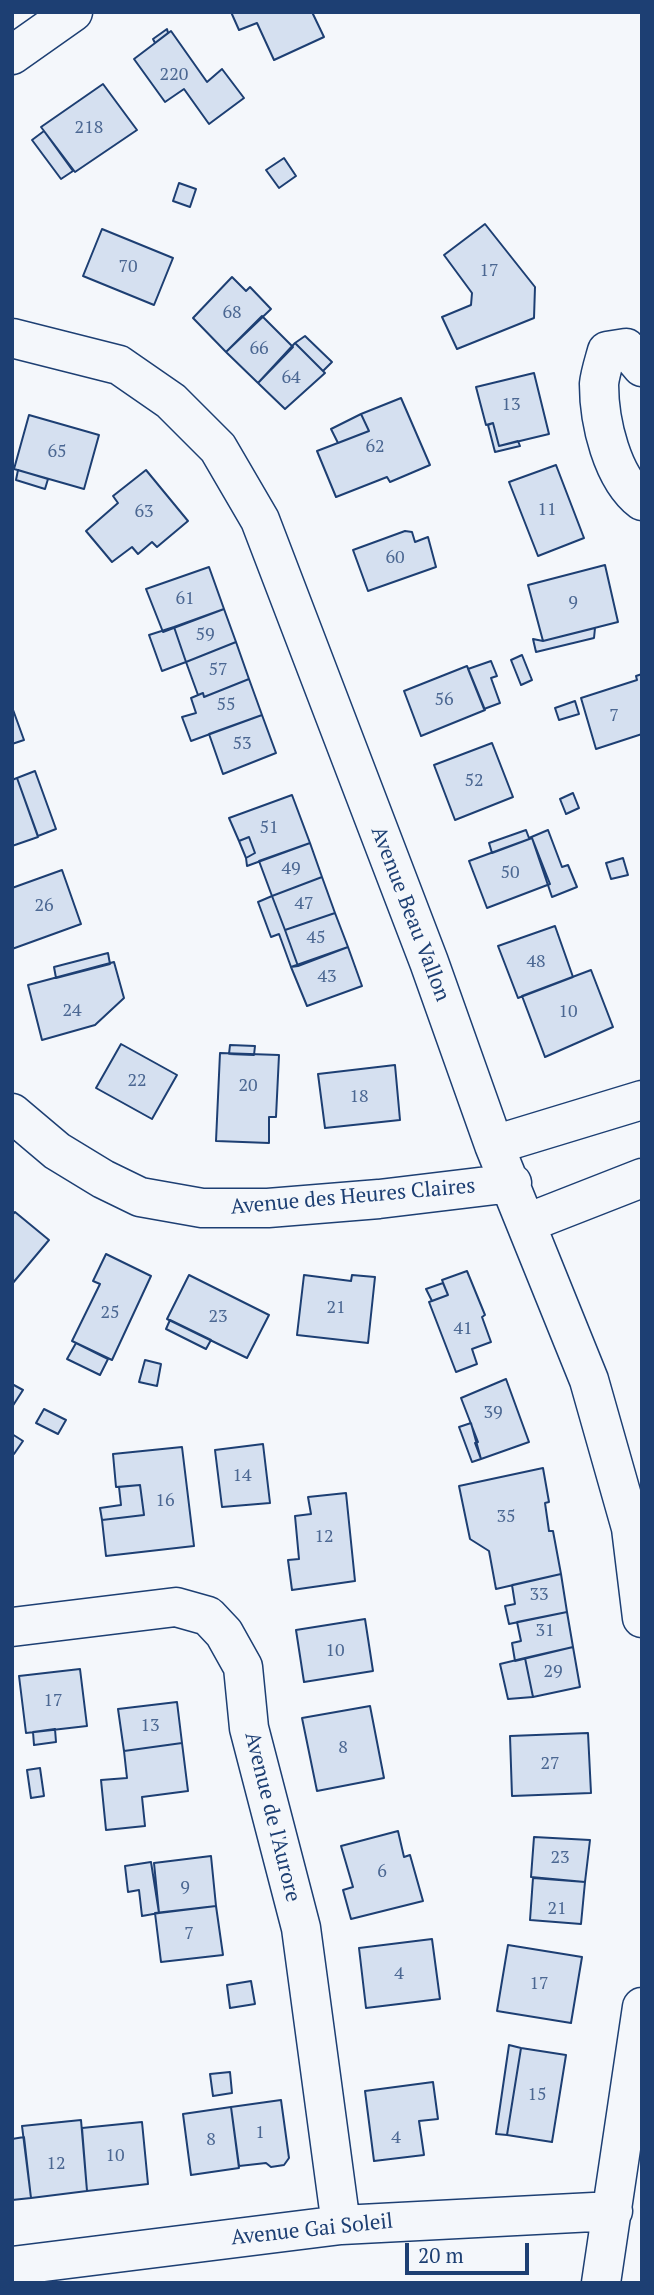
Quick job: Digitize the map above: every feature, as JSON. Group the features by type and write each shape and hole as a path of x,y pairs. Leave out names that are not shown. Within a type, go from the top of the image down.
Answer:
{"street":[{"path":"12,55 73,12"},
{"name":"Avenue Beau Vallon","path":"12,338 119,365 171,401 218,448 260,520 429,962 495,1145 589,1380 631,1528 642,1618"},
{"path":"642,367 626,348 607,351 599,383 610,455 628,491 642,501"},
{"path":"495,1145 642,1100"},
{"name":"Avenue des Heures Claires","path":"12,1113 57,1151 103,1179 140,1197 202,1208 268,1208 512,1183"},
{"path":"527,1223 642,1178"},
{"name":"Avenue de l'Aurore","path":"12,1627 176,1607 208,1616 224,1633 243,1667 249,1728 301,1928 341,2225"},
{"path":"601,2283 614,2211 642,2007"},
{"name":"Avenue Gai Soleil","path":"12,2266 341,2225 614,2211"}],"building":[{"path":"231,12 312,12 324,37 274,60 257,23 239,30"},
{"path":"167,29 168,33 155,43 153,39"},
{"path":"171,31 207,82 222,69 244,98 209,124 184,89 165,102 134,59"},
{"path":"103,84 137,130 75,172 41,127"},
{"path":"44,131 73,171 61,179 32,140"},
{"path":"284,158 296,176 279,188 266,170"},
{"path":"179,183 196,189 190,207 173,201"},
{"path":"485,224 535,287 534,318 457,349 442,317 471,305 472,293 444,255"},
{"path":"102,229 173,258 154,305 83,276"},
{"path":"232,277 246,291 250,287 271,309 226,352 193,318"},
{"path":"262,316 293,347 258,383 226,352"},
{"path":"305,336 332,362 323,371 295,343"},
{"path":"295,343 325,373 285,409 258,383"},
{"path":"534,373 549,434 499,446 493,423 486,425 476,387"},
{"path":"401,398 430,465 390,482 387,477 336,497 317,451 369,431 361,414"},
{"path":"361,414 369,431 338,443 331,429"},
{"path":"29,415 99,435 84,489 14,469"},
{"path":"493,423 499,446 518,441 520,446 495,452 488,425"},
{"path":"556,465 584,538 538,556 509,482"},
{"path":"18,470 48,479 45,489 16,480"},
{"path":"146,470 188,521 157,547 152,542 138,554 132,547 112,562 86,531 118,503 113,496"},
{"path":"405,531 412,532 415,542 428,537 436,567 368,591 353,550"},
{"path":"605,565 618,622 543,641 528,585"},
{"path":"209,567 224,609 163,632 146,589"},
{"path":"224,609 236,642 186,662 174,627"},
{"path":"174,627 186,662 162,671 149,635"},
{"path":"595,628 594,638 536,652 533,639 543,641"},
{"path":"236,642 249,679 204,697 203,693 198,695 186,662"},
{"path":"522,655 532,680 521,685 511,660"},
{"path":"491,661 497,676 491,678 500,703 484,709 468,669"},
{"path":"467,666 485,710 421,736 404,691"},
{"path":"642,674 642,734 596,749 581,698 637,680 636,676"},
{"path":"249,679 262,715 191,741 182,717 196,713 191,698 203,693 204,697"},
{"path":"575,701 579,714 559,720 555,708"},
{"path":"12,707 24,740 12,744"},
{"path":"262,715 276,753 223,774 209,734"},
{"path":"492,743 513,797 455,820 434,765"},
{"path":"35,771 56,829 38,836 17,778"},
{"path":"17,778 38,837 12,846 12,780"},
{"path":"573,793 579,808 566,814 560,799"},
{"path":"292,795 310,843 247,866 246,858 255,853 249,837 239,841 229,818"},
{"path":"526,830 529,838 548,830 562,867 568,865 577,887 552,897 532,838 492,853 489,843"},
{"path":"249,837 255,853 246,858 239,841"},
{"path":"532,838 550,884 487,908 469,861"},
{"path":"310,843 322,877 272,896 259,861"},
{"path":"623,858 628,875 611,879 606,863"},
{"path":"62,870 81,924 12,949 12,888"},
{"path":"322,877 335,913 285,930 272,896"},
{"path":"272,896 298,966 291,967 279,934 271,937 258,902"},
{"path":"335,913 348,947 298,966 285,930"},
{"path":"555,926 573,977 518,998 498,946"},
{"path":"348,947 362,986 307,1006 291,967"},
{"path":"108,953 110,964 56,978 54,967"},
{"path":"114,962 124,998 95,1025 42,1040 28,985"},
{"path":"591,970 613,1027 545,1057 522,996"},
{"path":"121,1044 177,1075 152,1119 96,1088"},
{"path":"230,1045 255,1046 254,1055 229,1054"},
{"path":"220,1053 279,1055 276,1117 269,1117 269,1143 216,1141"},
{"path":"395,1065 400,1120 325,1128 318,1074"},
{"path":"15,1212 49,1240 12,1284 12,1215"},
{"path":"106,1254 151,1276 112,1360 72,1341 100,1284 93,1281"},
{"path":"467,1271 485,1315 482,1317 491,1342 472,1349 477,1364 456,1372 429,1302 448,1295 442,1280"},
{"path":"189,1275 269,1315 247,1358 167,1319"},
{"path":"304,1275 351,1281 352,1275 375,1277 368,1343 297,1335"},
{"path":"443,1283 448,1295 432,1301 426,1289"},
{"path":"170,1320 211,1340 206,1349 166,1329"},
{"path":"76,1343 108,1359 100,1375 67,1359"},
{"path":"145,1360 161,1364 157,1386 139,1382"},
{"path":"506,1379 529,1442 481,1459 475,1443 478,1442 461,1398"},
{"path":"12,1384 23,1390 12,1407"},
{"path":"44,1409 66,1420 58,1434 36,1423"},
{"path":"471,1423 481,1459 472,1462 459,1427"},
{"path":"12,1434 23,1441 14,1454 12,1452"},
{"path":"263,1444 270,1503 222,1507 215,1450"},
{"path":"182,1447 194,1546 106,1556 102,1520 144,1515 140,1485 116,1487 113,1454"},
{"path":"543,1468 549,1502 545,1503 549,1531 553,1531 561,1574 496,1589 489,1551 470,1539 459,1486"},
{"path":"140,1485 144,1515 102,1520 100,1508 121,1505 119,1487"},
{"path":"346,1493 355,1581 292,1590 288,1560 299,1559 295,1516 311,1514 308,1497"},
{"path":"561,1574 567,1612 509,1624 505,1606 515,1604 512,1585"},
{"path":"567,1612 573,1647 515,1661 512,1643 521,1641 517,1622"},
{"path":"365,1619 373,1671 304,1682 296,1630"},
{"path":"573,1647 580,1687 533,1697 525,1658"},
{"path":"525,1658 533,1697 508,1699 500,1664"},
{"path":"80,1669 87,1726 26,1733 19,1676"},
{"path":"177,1702 182,1743 124,1751 118,1709"},
{"path":"370,1706 384,1778 317,1791 302,1718"},
{"path":"55,1729 56,1742 34,1745 33,1732"},
{"path":"588,1733 591,1793 512,1796 510,1736"},
{"path":"182,1743 188,1791 142,1797 145,1826 106,1830 101,1780 127,1778 124,1751"},
{"path":"40,1768 44,1796 31,1798 27,1770"},
{"path":"398,1831 404,1857 410,1855 423,1901 351,1919 343,1890 353,1887 341,1846"},
{"path":"534,1837 590,1840 585,1882 531,1877"},
{"path":"211,1856 216,1906 159,1913 154,1863"},
{"path":"151,1862 159,1913 142,1916 139,1890 128,1892 125,1866"},
{"path":"533,1878 585,1882 581,1924 530,1920"},
{"path":"216,1906 223,1955 161,1962 155,1913"},
{"path":"432,1939 440,1999 366,2008 359,1948"},
{"path":"508,1945 582,1957 571,2023 497,2011"},
{"path":"251,1981 255,2004 230,2008 227,1985"},
{"path":"509,2045 521,2048 507,2135 496,2134"},
{"path":"521,2048 566,2055 552,2142 507,2135"},
{"path":"230,2072 232,2093 213,2096 210,2074"},
{"path":"433,2082 438,2119 419,2121 424,2155 374,2161 365,2091"},
{"path":"281,2100 289,2158 284,2165 271,2167 266,2163 239,2166 231,2107"},
{"path":"231,2107 239,2168 191,2175 183,2114"},
{"path":"81,2120 87,2191 31,2198 22,2126"},
{"path":"142,2122 148,2184 87,2191 82,2128"},
{"path":"24,2137 31,2198 12,2200 12,2139"}]}
